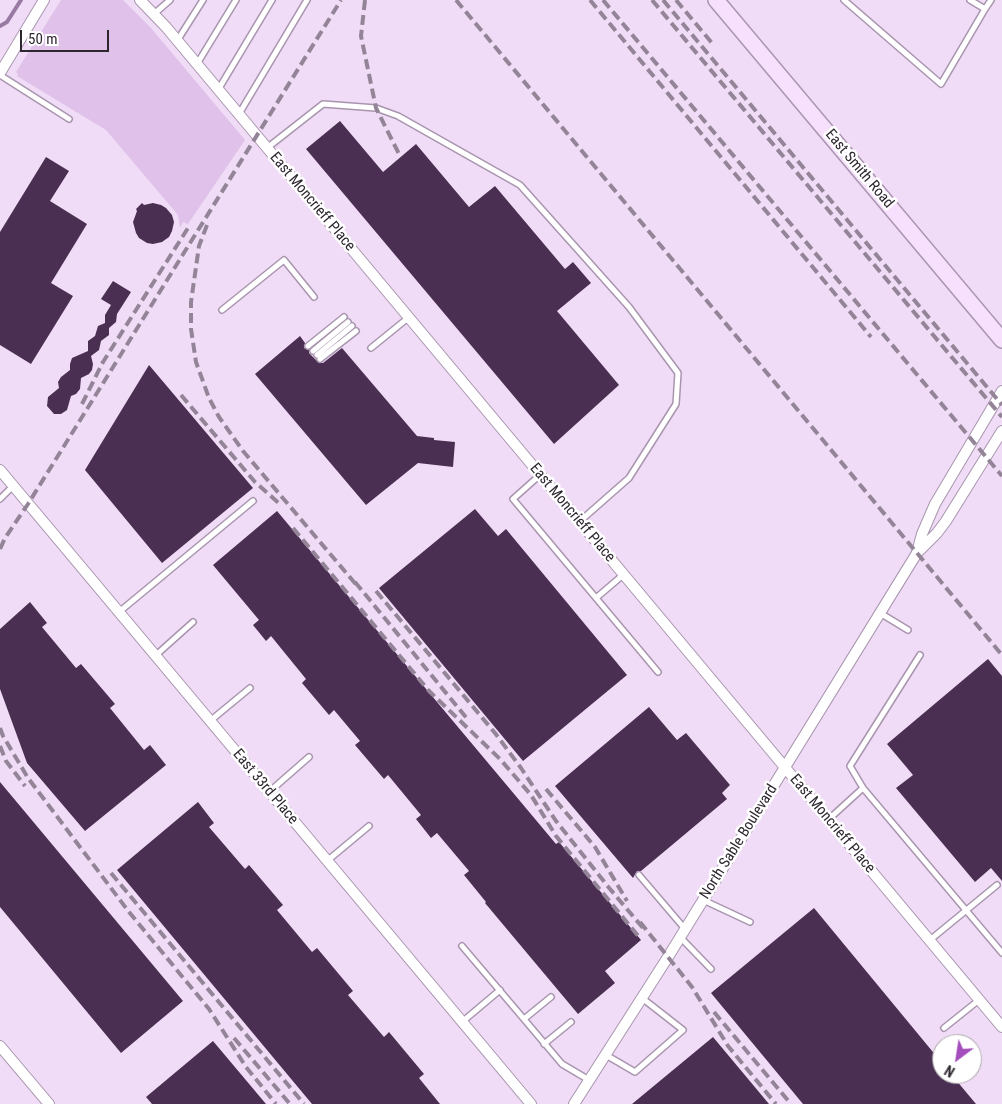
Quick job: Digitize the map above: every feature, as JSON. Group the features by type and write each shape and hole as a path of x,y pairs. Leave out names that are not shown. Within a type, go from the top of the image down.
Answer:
{"street":[{"path":"0,74 44,0"},
{"name":"East Moncrieff Place","path":"140,0 154,14 267,148 1002,1027"},
{"name":"East Smith Road","path":"716,0 1002,340"},
{"name":"North Sable Boulevard","path":"574,1104 683,933 880,613 916,553 935,504 1002,391"},
{"name":"North Sable Boulevard","path":"916,553 937,533 946,521 1002,431"},
{"name":"East 33rd Place","path":"0,470 531,1104"},
{"path":"0,1046 49,1104"}],"lane":[{"path":"154,14 170,0"},
{"path":"177,41 203,0"},
{"path":"196,65 236,0"},
{"path":"218,90 272,0"},
{"path":"238,114 308,0"},
{"path":"844,0 941,84 991,0"},
{"path":"970,0 985,9"},
{"path":"0,74 69,119"},
{"path":"267,148 323,104 376,108 398,116 520,185 629,307 678,372 676,404 629,478 579,522"},
{"path":"222,310 284,260 314,297"},
{"path":"371,348 408,318"},
{"path":"350,324 314,353 350,324"},
{"path":"540,476 513,498 658,672"},
{"path":"0,499 13,486"},
{"path":"119,612 253,501"},
{"path":"596,598 623,575"},
{"path":"880,613 908,630"},
{"path":"155,656 193,622"},
{"path":"920,655 850,766 863,788 966,910 1000,946 1002,953"},
{"path":"210,721 250,688"},
{"path":"269,792 309,757"},
{"path":"828,820 863,788"},
{"path":"327,861 369,826"},
{"path":"639,875 711,969"},
{"path":"929,940 997,885"},
{"path":"703,900 750,922"},
{"path":"462,946 562,1064 589,1080"},
{"path":"462,1022 500,990"},
{"path":"524,1019 551,997"},
{"path":"606,1055 635,1072 683,1030 642,998"},
{"path":"944,1028 979,1000"},
{"path":"544,1044 571,1022"}],"shaded area":[{"path":"61,0 123,0 151,28 245,140 188,224 183,222 180,228 178,215 106,130 17,76 16,72"}],"building":[{"path":"340,121 383,172 416,144 469,207 495,186 565,269 573,262 591,283 557,311 619,385 554,444 306,149"},
{"path":"46,157 69,171 50,201 87,224 51,283 73,296 31,364 0,345 0,232"},
{"path":"142,203 144,205 153,203 161,205 172,215 174,222 172,231 169,237 162,242 147,243 139,238 136,233 133,222 136,209"},
{"path":"113,281 131,292 117,314 116,322 109,328 109,335 101,341 99,350 91,356 92,370 81,378 80,389 71,396 67,410 61,414 54,414 47,406 48,397 59,388 58,382 70,370 72,358 88,351 88,341 95,336 98,326 105,323 105,315 111,305 101,299"},
{"path":"300,336 305,343 304,348 309,350 309,353 319,363 323,363 342,348 417,436 455,442 453,467 418,463 366,505 255,374"},
{"path":"149,365 253,488 162,563 85,470"},
{"path":"475,509 498,536 506,529 627,675 523,761 379,588"},
{"path":"277,511 556,844 559,842 641,940 605,971 615,983 578,1014 485,903 464,875 469,871 437,833 431,838 416,819 421,815 388,775 384,779 355,745 360,741 334,710 329,715 302,683 306,679 271,636 266,641 253,625 259,620 213,565"},
{"path":"30,602 47,623 42,627 76,668 81,664 115,704 110,708 144,750 150,745 166,765 85,831 27,763 0,689 0,629"},
{"path":"988,659 1002,676 1002,881 991,868 975,882 896,788 913,775 887,744"},
{"path":"649,707 677,740 686,733 730,785 722,793 727,799 641,871 637,871 633,878 555,786"},
{"path":"0,782 183,1001 121,1053 0,907"},
{"path":"198,802 214,823 209,827 245,869 249,865 283,905 277,910 312,952 317,948 353,991 348,995 384,1037 389,1032 424,1074 419,1078 440,1104 312,1104 117,870"},
{"path":"814,908 932,1051 932,1084 959,1084 976,1104 803,1104 711,993"},
{"path":"713,1037 769,1104 632,1104"},
{"path":"213,1041 266,1104 152,1104 146,1097"}],"waterway":[{"path":"0,26 7,22 21,0"}],"railway":[{"path":"0,549 5,538 341,0"},
{"path":"365,0 361,36 376,108 399,154"},
{"path":"456,0 1002,655"},
{"path":"590,0 871,337"},
{"path":"603,0 1002,476"},
{"path":"652,0 1002,417"},
{"path":"663,0 1002,405"},
{"path":"676,0 712,43"},
{"path":"207,225 199,246 191,302 191,329 196,362 209,398 219,417 243,451 359,588"},
{"path":"82,404 103,362 188,228"},
{"path":"181,395 255,482 281,505"},
{"path":"293,528 429,691 500,759 531,795 556,836 639,937"},
{"path":"355,582 469,721"},
{"path":"376,591 495,733 556,821 643,928"},
{"path":"0,728 28,778 129,912 209,1009 246,1067 276,1104"},
{"path":"0,746 6,761 25,786"},
{"path":"546,789 595,847 627,901"},
{"path":"111,873 304,1104"},
{"path":"640,922 692,987 728,1046 776,1104"},
{"path":"714,1012 791,1104"},
{"path":"234,1038 290,1104"}]}
